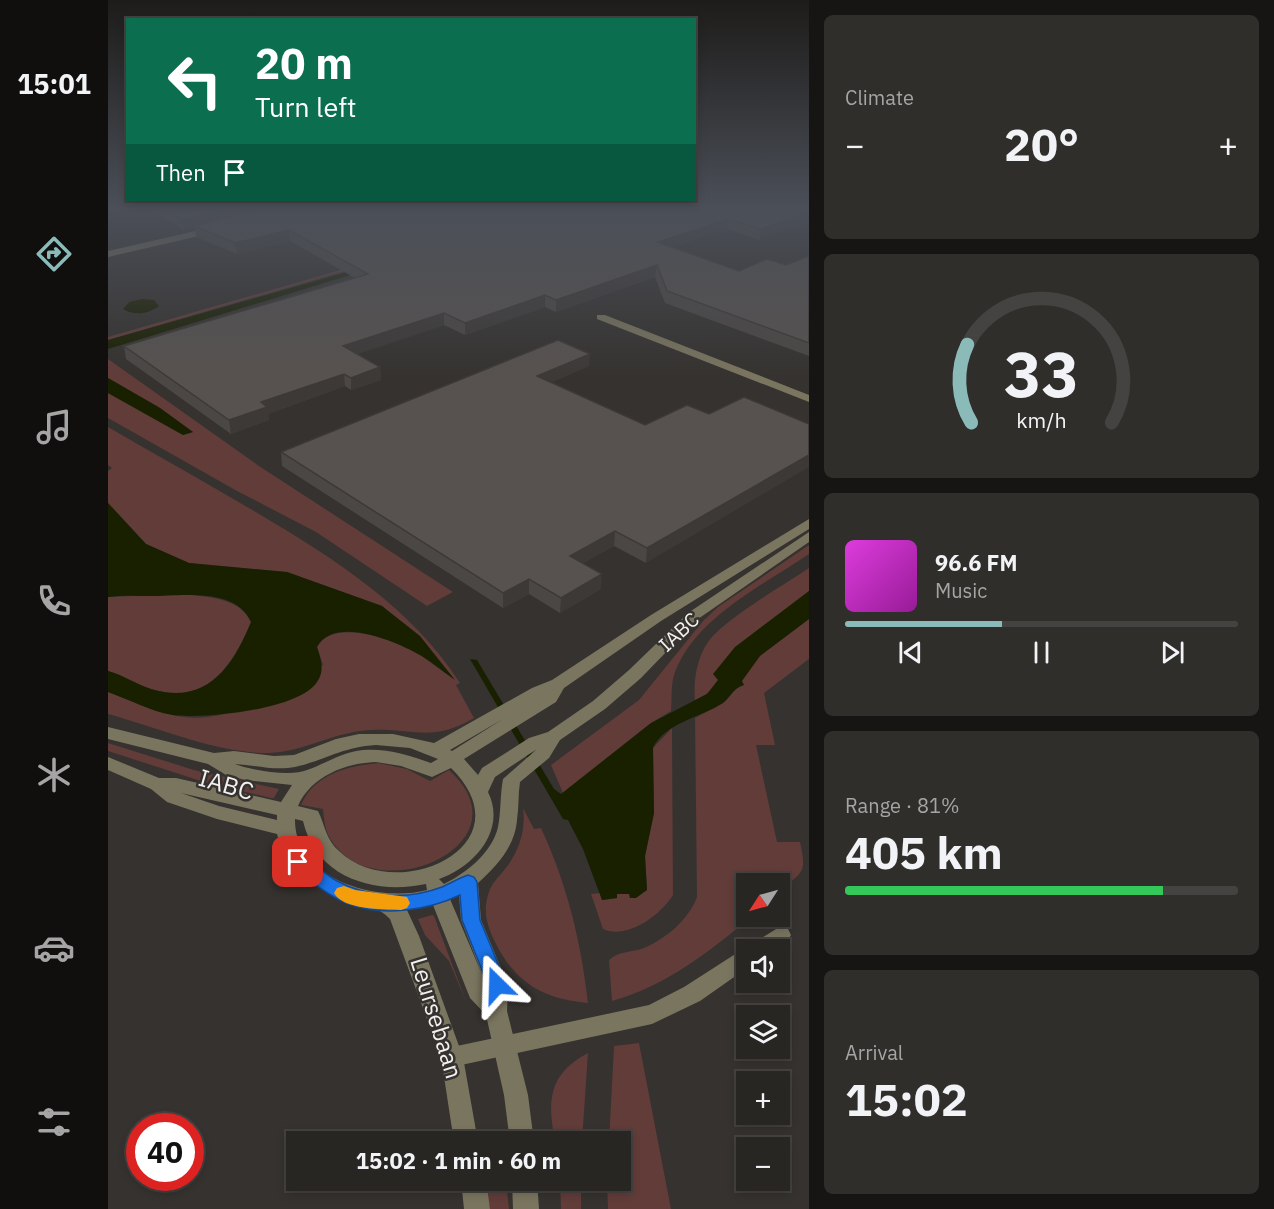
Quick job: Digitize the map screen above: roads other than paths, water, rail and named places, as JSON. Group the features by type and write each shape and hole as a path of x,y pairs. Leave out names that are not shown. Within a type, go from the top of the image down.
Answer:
{"street":[{"path":"601,316 809,399"},
{"name":"IABC","path":"213,759 221,767 254,775 291,780 309,777 336,761 368,755 401,758 432,771 445,754 517,711 550,698 558,684 656,618 809,523"},
{"name":"IABC","path":"479,793 488,773 508,771 622,686 693,616 809,536"},
{"name":"IABC","path":"108,733 213,759 228,755 263,762 295,761 357,740 402,741 445,754"},
{"path":"430,875 445,869 466,855 486,820 486,807 479,793 464,769 445,754"},
{"name":"IABC","path":"108,763 157,784 173,797 217,812 286,820 311,816 318,842 328,855 348,869 371,879 391,880 430,875"},
{"path":"309,777 291,800 286,820 285,837 298,862 326,883 351,897 387,903 412,902 439,895 468,882 485,868 503,840 508,824 508,771"},
{"name":"Leursebaan","path":"430,875 478,991 496,1011"},
{"name":"Leursebaan","path":"468,882 471,920 497,985 496,1011 506,1046 521,1131"},
{"name":"Leursebaan","path":"387,903 398,913 409,936 452,1057 464,1131"},
{"path":"775,939 781,935"},
{"path":"452,1057 652,1014 692,994 736,964"},
{"path":"475,1191 477,1209"},
{"path":"525,1191 526,1209"}]}
